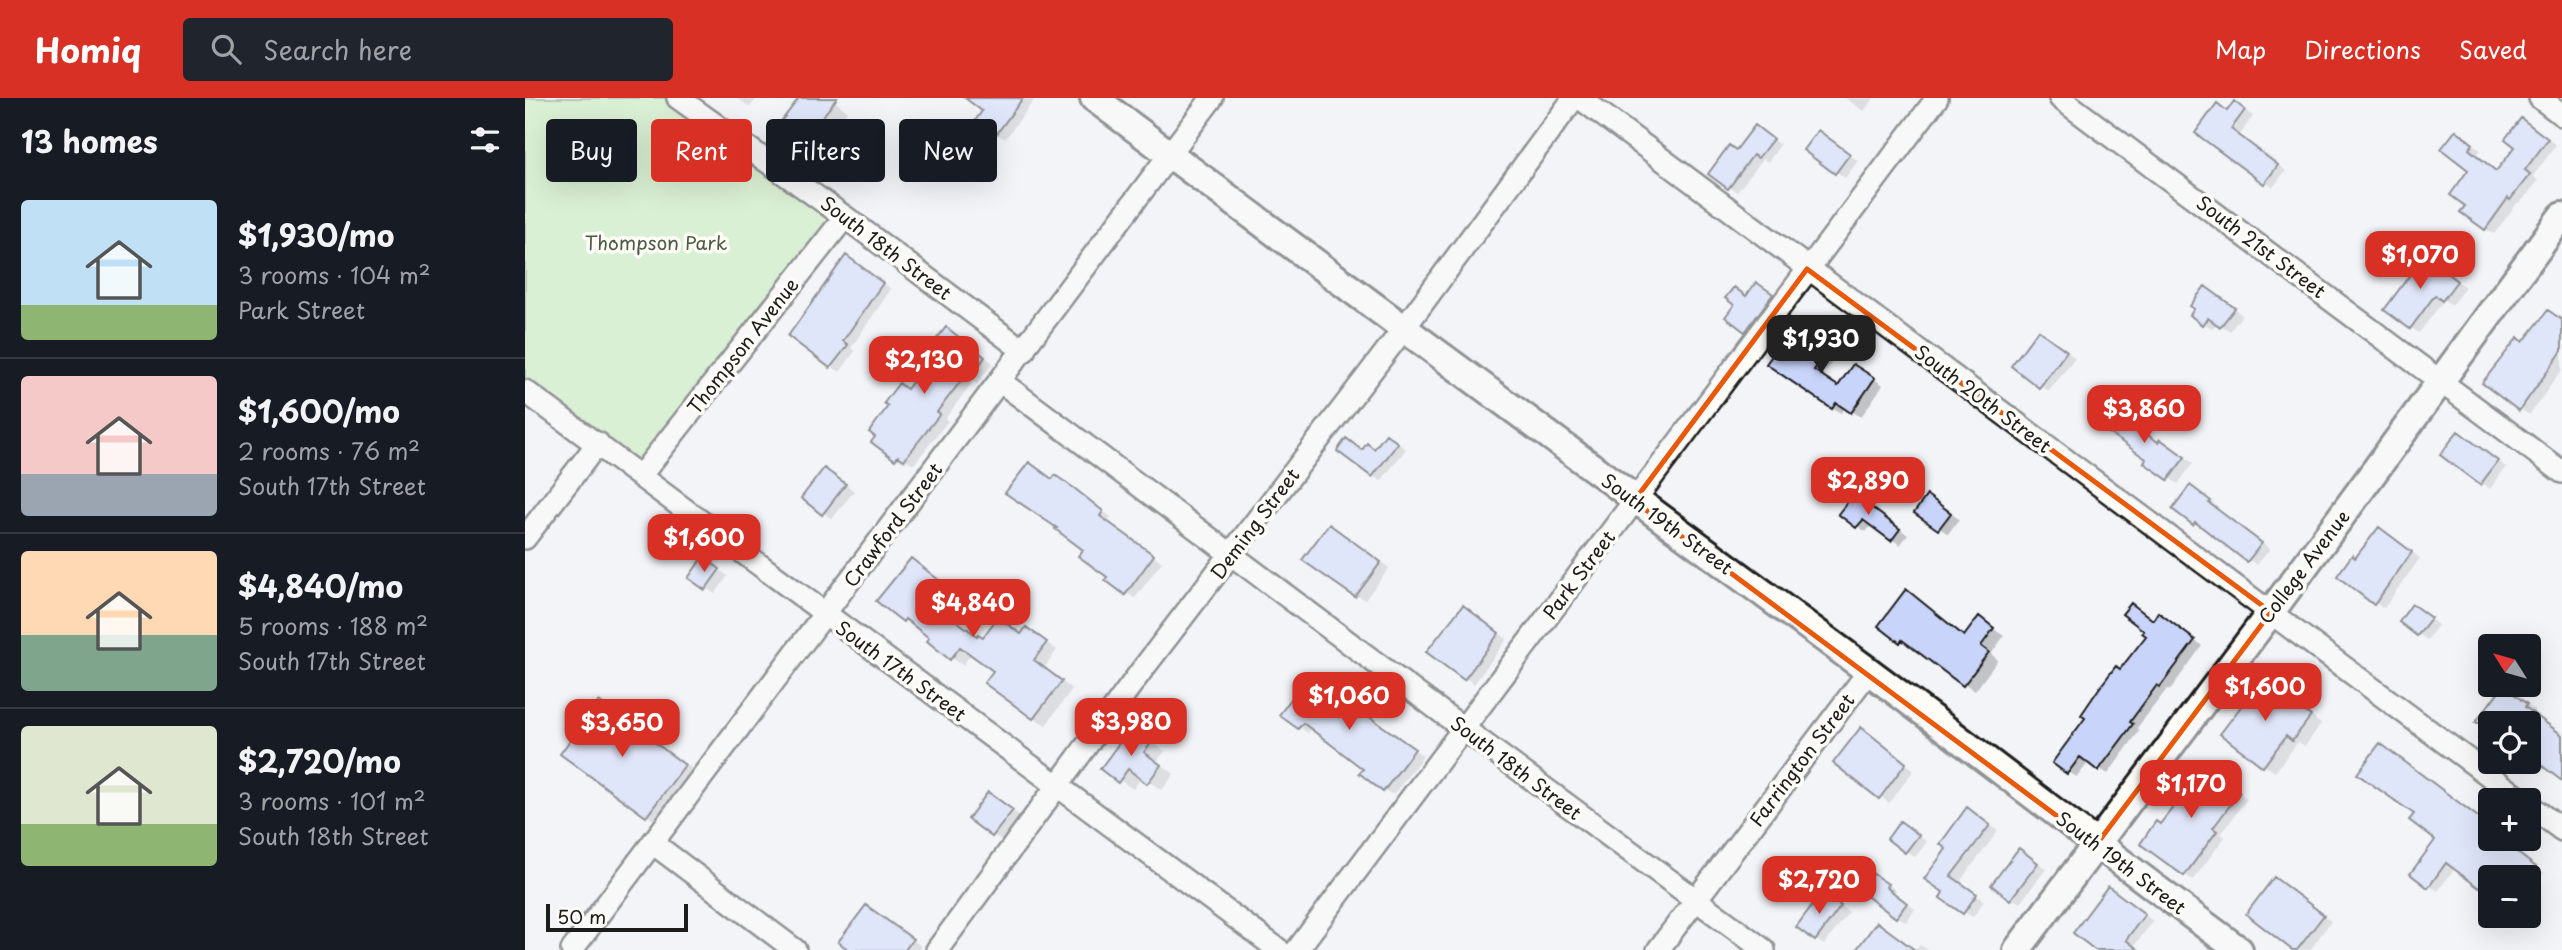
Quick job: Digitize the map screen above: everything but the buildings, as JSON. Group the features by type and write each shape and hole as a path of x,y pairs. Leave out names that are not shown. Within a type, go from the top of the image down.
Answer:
{"street":[{"name":"South 18th Street","path":"678,98 845,217 1024,351"},
{"name":"South 19th Street","path":"1094,98 1405,327 1634,501 1869,671 2238,950"},
{"name":"Crawford Street","path":"572,950 1212,98"},
{"name":"Deming Street","path":"937,950 1142,670 1405,327 1574,98"},
{"name":"South 20th Street","path":"1580,98 2506,788"},
{"name":"Park Street","path":"1297,950 1937,98"},
{"name":"South 21st Street","path":"2060,98 2562,472"},
{"path":"2540,98 2562,114"},
{"name":"College Avenue","path":"2017,950 2271,612 2562,216"},
{"name":"Thompson Avenue","path":"641,475 845,217"},
{"name":"South 18th Street","path":"1001,382 1764,950"},
{"name":"South 17th Street","path":"525,391 1279,950"},
{"path":"525,538 598,443"},
{"name":"Farrington Street","path":"1658,950 1869,671"},
{"path":"2541,814 2562,830"},
{"path":"654,844 795,950"}],"highlighted area":[{"path":"1807,269 2271,612 2096,845 1634,501"}],"green space":[{"name":"Thompson Park","path":"525,98 678,98 707,119 651,119 651,182 752,182 752,151 766,161 766,182 796,182 845,217 641,475 525,392"}]}
